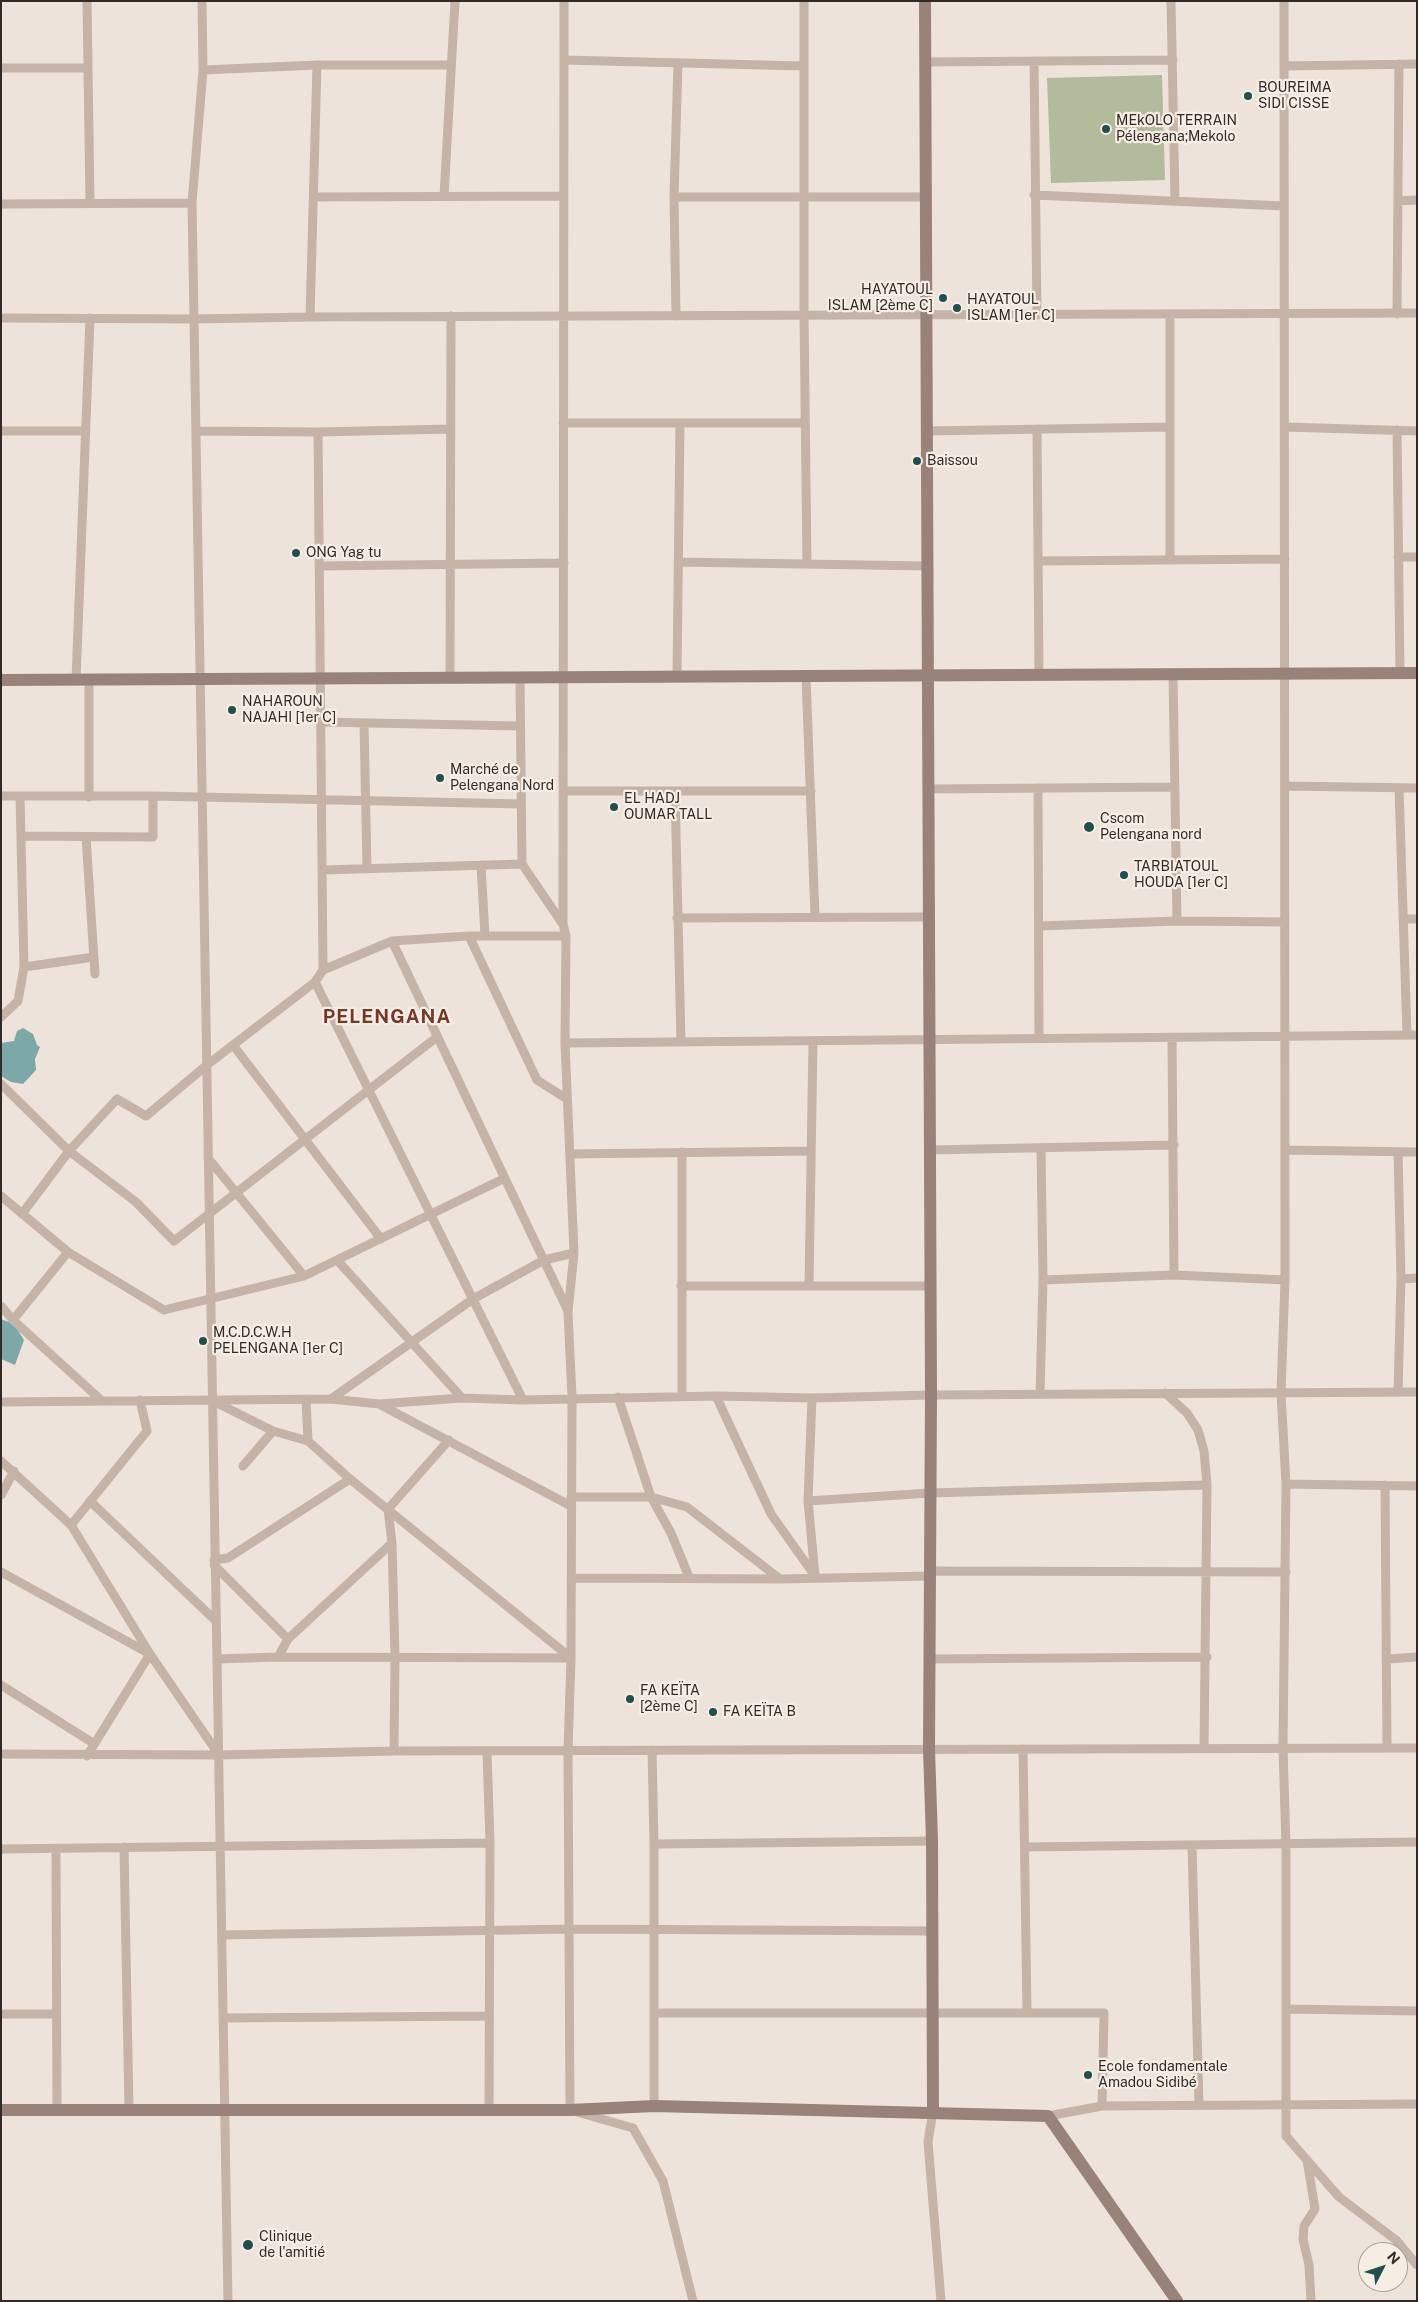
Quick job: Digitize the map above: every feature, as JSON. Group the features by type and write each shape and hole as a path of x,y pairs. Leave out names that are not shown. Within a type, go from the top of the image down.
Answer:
{"street":[{"path":"87,1 90,202"},
{"path":"202,1 203,70 192,203 193,319 228,2301"},
{"path":"444,196 455,1"},
{"path":"564,1 563,924 566,936 567,1099 574,1253 568,1312 572,1397 571,1658 568,1750 570,2110"},
{"path":"804,1 804,315 807,564"},
{"path":"925,1 931,1395 929,1749 932,1841 933,2111 928,2142 941,2301"},
{"path":"1171,1 1175,201"},
{"path":"1284,1 1285,1280 1281,1393 1286,1484 1283,1748 1286,1845 1286,2136 1339,2197 1396,2240 1417,2265"},
{"path":"564,60 803,66"},
{"path":"925,62 1173,60"},
{"path":"1034,61 1034,195 1037,315"},
{"path":"676,316 674,197 678,63"},
{"path":"1397,314 1399,64"},
{"path":"1284,66 1417,64"},
{"path":"203,70 317,65 451,65"},
{"path":"310,317 317,65"},
{"path":"1,68 87,68"},
{"path":"1034,195 1284,206"},
{"path":"314,197 563,196"},
{"path":"674,197 926,197"},
{"path":"1398,200 1417,200"},
{"path":"1,204 90,202 192,203"},
{"path":"1170,314 1168,426 1170,560"},
{"path":"1,318 193,319 451,316 1417,314"},
{"path":"450,678 451,316"},
{"path":"76,680 90,318"},
{"path":"563,423 805,423"},
{"path":"678,676 680,423"},
{"path":"926,431 1168,426"},
{"path":"1285,427 1417,431"},
{"path":"196,431 318,432 450,429"},
{"path":"1037,429 1039,674"},
{"path":"1397,430 1400,673"},
{"path":"1,431 86,431"},
{"path":"318,432 323,970"},
{"path":"1398,557 1417,557"},
{"path":"1038,561 1285,559"},
{"path":"678,562 927,566"},
{"path":"320,566 564,563"},
{"path":"1,680 1417,672"},
{"path":"1173,674 1177,921"},
{"path":"806,676 816,917"},
{"path":"520,678 522,864 563,924"},
{"path":"89,679 89,796"},
{"path":"322,722 520,726"},
{"path":"364,723 366,869"},
{"path":"1285,786 1417,788"},
{"path":"928,789 1174,787"},
{"path":"1038,788 1039,1038"},
{"path":"566,1043 1412,1035 1403,919 1399,788"},
{"path":"676,791 677,918 681,1042"},
{"path":"563,792 811,791"},
{"path":"1,796 153,796 521,804"},
{"path":"1,1016 18,1001 24,966 20,796"},
{"path":"21,836 153,837 153,796"},
{"path":"86,837 95,974"},
{"path":"323,870 522,864"},
{"path":"481,865 485,936"},
{"path":"677,918 928,917"},
{"path":"1403,919 1417,919"},
{"path":"1039,926 1177,921 1285,922"},
{"path":"22,1214 69,1151 117,1099 146,1116 207,1064 315,982 323,970 392,941 469,936 566,936"},
{"path":"469,936 537,1080 567,1099"},
{"path":"392,941 503,1179 568,1312"},
{"path":"24,966 94,957"},
{"path":"315,982 523,1400"},
{"path":"1,1084 69,1151 136,1202 174,1241 437,1037"},
{"path":"1172,1038 1174,1275"},
{"path":"809,1286 812,1041"},
{"path":"234,1045 381,1239"},
{"path":"929,1150 1174,1145"},
{"path":"1040,1394 1043,1280 1041,1148"},
{"path":"1285,1150 1417,1152"},
{"path":"570,1154 811,1151"},
{"path":"682,1152 682,1396"},
{"path":"1398,1152 1401,1279 1398,1392"},
{"path":"208,1158 304,1276"},
{"path":"1,1196 68,1252 164,1310 304,1276 503,1179"},
{"path":"13,1320 68,1252"},
{"path":"331,1398 410,1341 473,1299 544,1260 574,1253"},
{"path":"337,1260 462,1398"},
{"path":"1043,1280 1174,1275 1285,1280"},
{"path":"1401,1279 1417,1278"},
{"path":"681,1286 930,1286"},
{"path":"1,1306 13,1320 101,1400"},
{"path":"1,1402 101,1400 213,1401 331,1398 379,1404 462,1398 523,1400 572,1397 682,1396 812,1398 931,1395 1417,1392"},
{"path":"1165,1393 1187,1413 1198,1430 1204,1451 1207,1484 1207,1657 1204,1748"},
{"path":"716,1396 771,1514 815,1576"},
{"path":"618,1397 651,1498 671,1534 689,1577"},
{"path":"812,1398 808,1502 815,1576"},
{"path":"306,1399 308,1441"},
{"path":"71,1524 147,1432 140,1400"},
{"path":"213,1401 273,1431 308,1441 350,1479 571,1658"},
{"path":"379,1404 571,1502 651,1498 686,1507 780,1579"},
{"path":"243,1466 273,1431"},
{"path":"394,1751 395,1657 392,1543 388,1509 449,1440"},
{"path":"1,1461 71,1524 150,1654 219,1756"},
{"path":"1,1495 14,1472"},
{"path":"214,1562 228,1558 350,1479"},
{"path":"808,1502 930,1493 1207,1484"},
{"path":"1286,1484 1417,1486"},
{"path":"1385,1485 1388,1659 1387,1748"},
{"path":"90,1501 216,1620"},
{"path":"278,1657 288,1639 392,1543"},
{"path":"214,1562 288,1639"},
{"path":"1,1572 150,1654"},
{"path":"571,1578 689,1577 780,1579 815,1576 931,1573 1286,1572"},
{"path":"88,1756 93,1743 150,1654"},
{"path":"217,1659 278,1657 571,1658"},
{"path":"931,1659 1207,1657"},
{"path":"1388,1659 1417,1657"},
{"path":"1,1685 93,1743"},
{"path":"1,1754 219,1756 394,1751 1417,1748"},
{"path":"1022,1749 1026,1847 1026,2012"},
{"path":"652,1750 654,2106"},
{"path":"487,1751 490,1843 489,2110"},
{"path":"654,1844 932,1841"},
{"path":"1026,1847 1417,1842"},
{"path":"1,1849 56,1850 124,1847 490,1843"},
{"path":"1192,1846 1199,2105"},
{"path":"124,1847 129,2109"},
{"path":"56,1850 55,2014 57,2109"},
{"path":"222,1935 570,1929 932,1930"},
{"path":"1286,2009 1417,2011"},
{"path":"654,2013 1104,2013 1102,2106"},
{"path":"1,2014 55,2014"},
{"path":"223,2018 489,2016"},
{"path":"1,2110 129,2109 225,2112 570,2110 654,2106 933,2111 1048,2116 1102,2106 1286,2103 1417,2104"},
{"path":"570,2110 632,2128 663,2181 693,2301"},
{"path":"1048,2116 1177,2301"},
{"path":"1307,2160 1315,2209 1304,2226 1303,2239 1309,2265 1311,2301"}],"green space":[{"name":"MEkOLO TERRAIN Pélengana;Mekolo","path":"1162,75 1165,180 1051,183 1047,78"}],"water":[{"path":"23,1028 33,1034 37,1045 40,1047 35,1059 36,1070 23,1084 11,1082 1,1076 1,1043 14,1041 17,1031"},
{"path":"1,1319 14,1324 24,1340 15,1365 1,1359"}],"place":[{"name":"BOUREIMA SIDI CISSE","path":"1248,96"},
{"name":"MEkOLO TERRAIN Pélengana;Mekolo","path":"1106,129"},
{"name":"HAYATOUL ISLAM [2ème C]","path":"943,298"},
{"name":"HAYATOUL ISLAM [1er C]","path":"957,308"},
{"name":"Baissou","path":"917,461"},
{"name":"ONG Yag tu","path":"296,553"},
{"name":"NAHAROUN NAJAHI [1er C]","path":"232,710"},
{"name":"Marché de Pelengana Nord","path":"440,778"},
{"name":"EL HADJ OUMAR TALL","path":"614,807"},
{"name":"Cscom Pelengana nord","path":"1089,827"},
{"name":"TARBIATOUL HOUDA [1er C]","path":"1124,875"},
{"name":"M.C.D.C.W.H PELENGANA [1er C]","path":"203,1341"},
{"name":"FA KEÏTA [2ème C]","path":"630,1699"},
{"name":"FA KEÏTA B","path":"713,1712"},
{"name":"Ecole fondamentale Amadou Sidibé","path":"1088,2075"},
{"name":"Clinique de l'amitié","path":"248,2245"}],"district":[{"name":"PELENGANA","path":"387,1017"}]}
